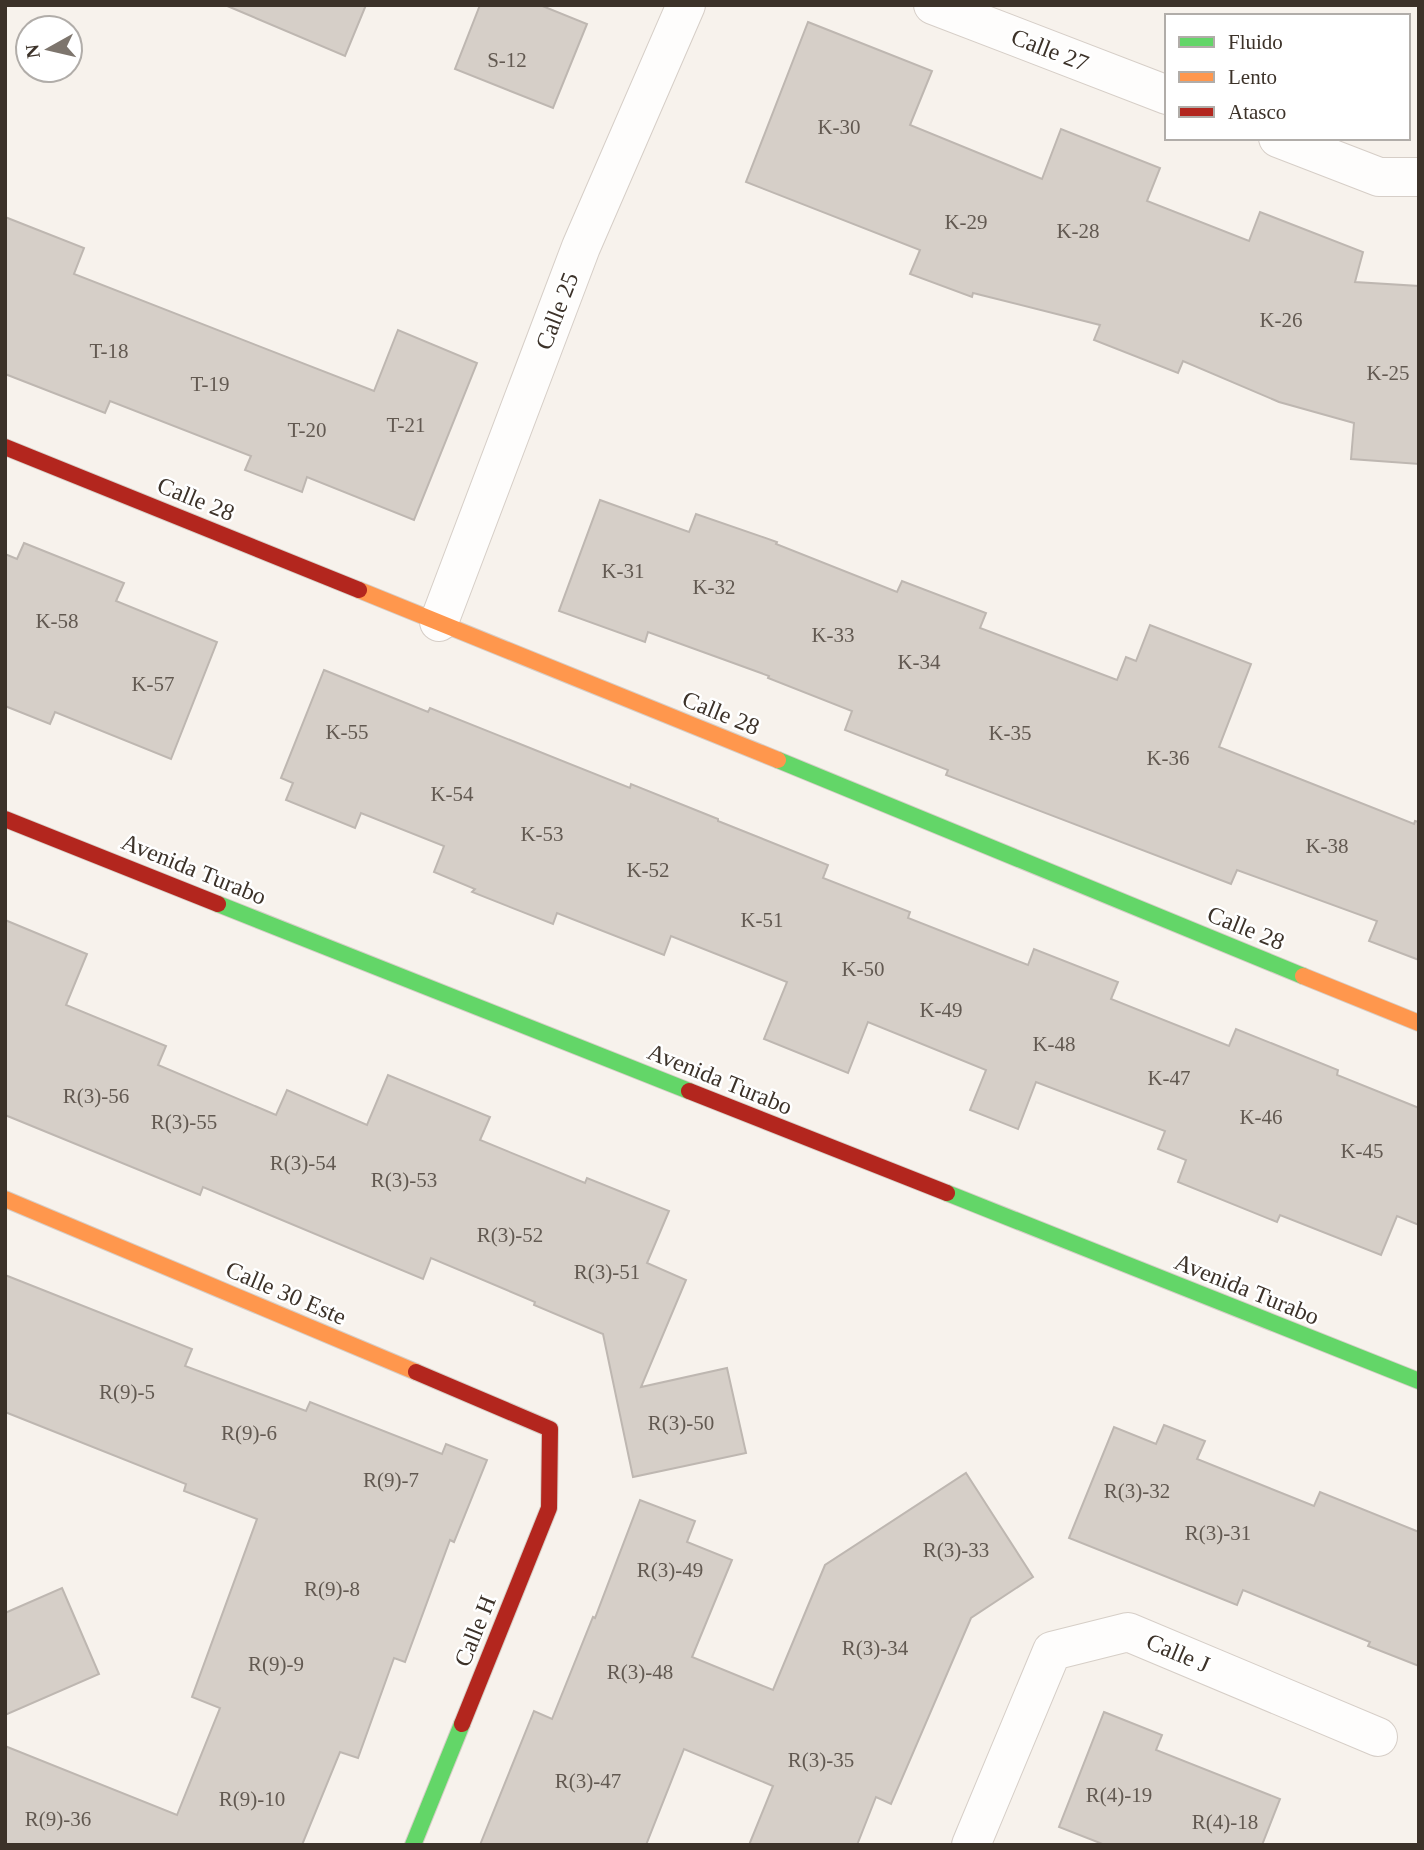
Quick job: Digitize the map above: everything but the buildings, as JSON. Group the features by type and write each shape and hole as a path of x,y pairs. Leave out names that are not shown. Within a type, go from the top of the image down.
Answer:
{"street":[{"name":"Calle 25","path":"439,622 581,247 686,5"},
{"name":"Calle 27","path":"933,5 1165,94"},
{"path":"1283,140 1379,177 1419,177"},
{"name":"Calle 28","path":"5,447 1419,1023"},
{"name":"Avenida Turabo","path":"5,819 1419,1381"},
{"name":"Calle 30 Este","path":"5,1199 550,1429"},
{"name":"Calle H","path":"413,1845 549,1508 550,1429"},
{"name":"Calle J","path":"971,1845 1052,1651 1128,1632 1378,1737"}],"traffic: fast":[{"path":"778,760 1303,976"},
{"path":"218,904 689,1091"},
{"path":"947,1193 1419,1381"},
{"path":"413,1845 462,1724"}],"traffic: slow":[{"path":"359,590 778,760"},
{"path":"1303,976 1419,1023"},
{"path":"5,1199 416,1372"}],"traffic: jam":[{"path":"5,447 359,590"},
{"path":"5,819 218,904"},
{"path":"689,1091 947,1193"},
{"path":"416,1372 550,1429 549,1508 462,1724"}]}
